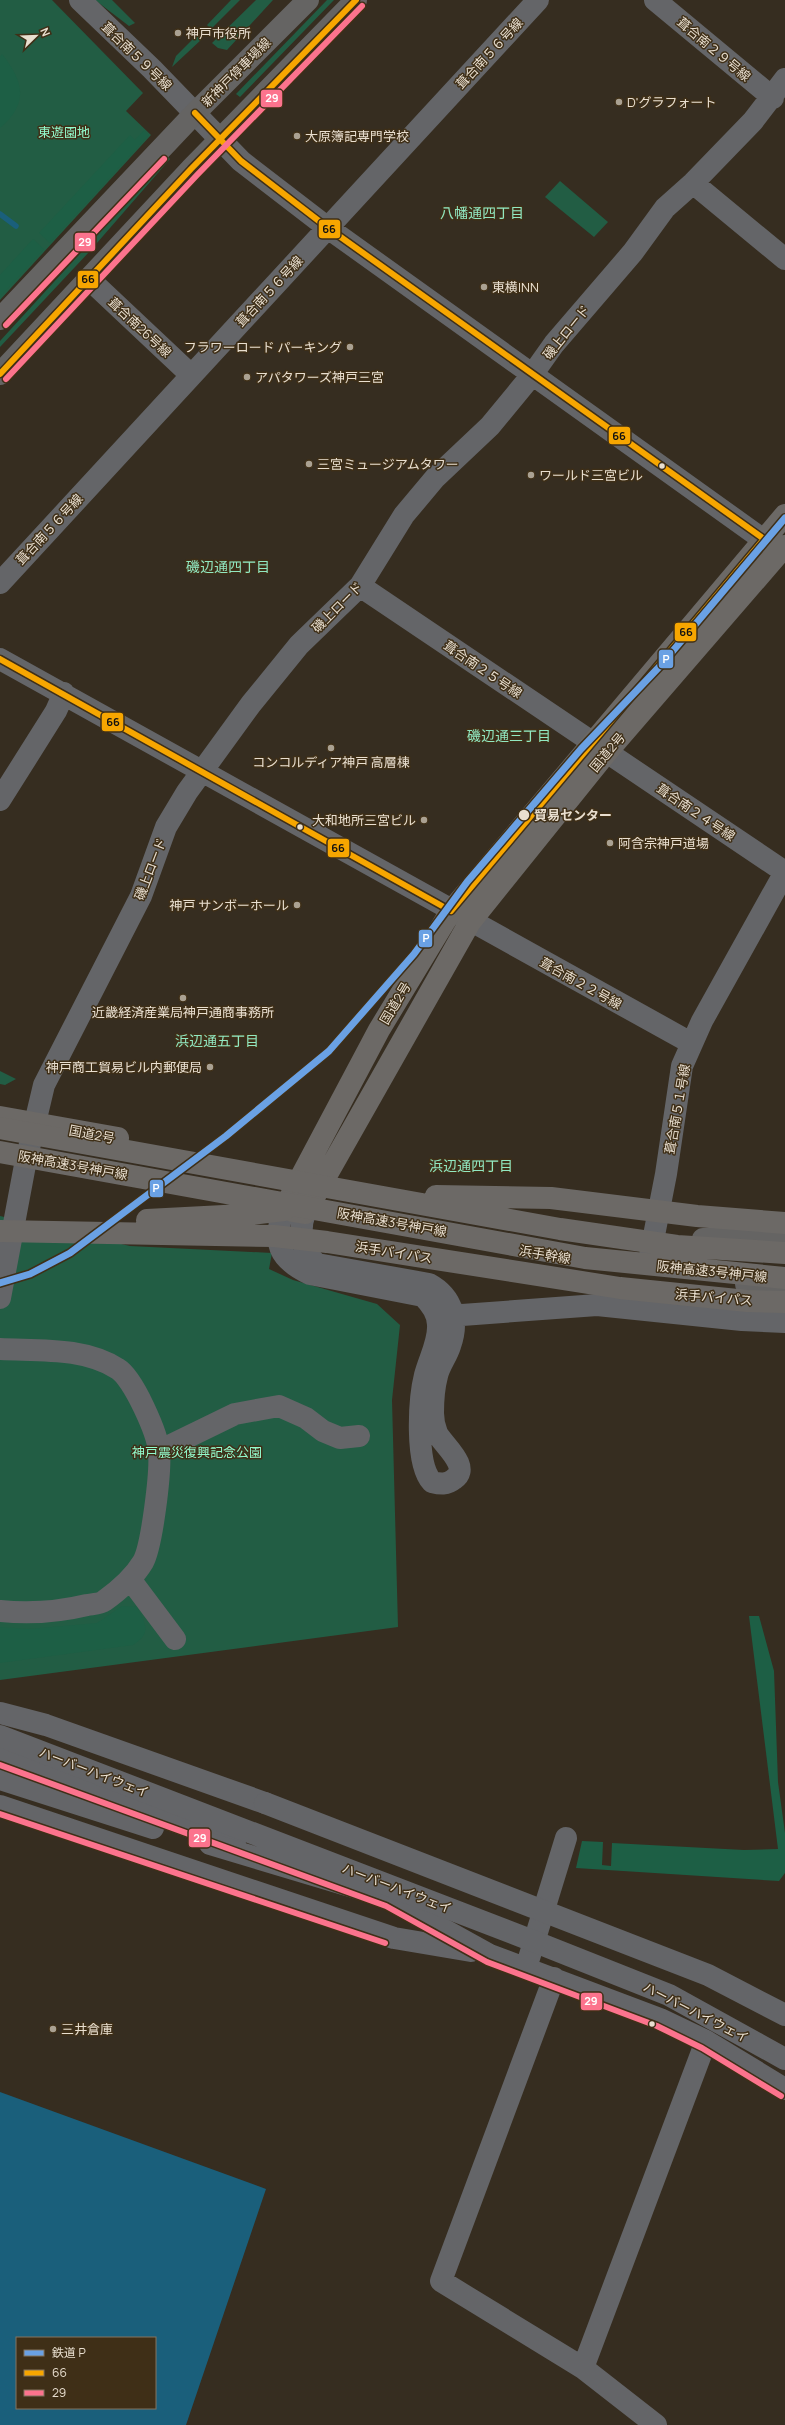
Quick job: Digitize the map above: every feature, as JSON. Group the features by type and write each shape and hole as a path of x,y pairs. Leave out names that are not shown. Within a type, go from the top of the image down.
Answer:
{"highway":[{"name":"国道2号","path":"303,1173 379,1030 451,911 778,548 785,515"},
{"name":"国道2号","path":"305,1213 326,1179 470,922 599,748"},
{"name":"国道2号","path":"0,1117 303,1173 326,1179"},
{"name":"阪神高速3号神戸線","path":"0,1128 560,1229 676,1246 785,1253"},
{"name":"阪神高速3号神戸線","path":"0,1152 585,1258 785,1278"},
{"path":"0,1161 305,1213"},
{"path":"284,1209 303,1173"},
{"path":"0,1220 92,1222 243,1215 352,1202 446,1195 550,1198 697,1216 785,1223"},
{"name":"浜手バイパス","path":"0,1231 274,1236 327,1242 620,1288 747,1301 785,1302"}],"main road":[{"name":"新神戸停車場線","path":"0,319 195,113 308,0"},
{"path":"0,374 220,139 356,0"},
{"path":"326,1179 654,1239 785,1238"},
{"name":"浜手幹線","path":"305,1213 375,1223 647,1272 785,1289"}],"street":[{"name":"葺合南５９号線","path":"80,0 195,113 241,161 328,228 532,375 778,548"},
{"name":"葺合南５６号線","path":"0,583 538,0"},
{"name":"葺合南２９号線","path":"655,0 772,98"},
{"name":"磯上ロード","path":"0,1298 25,1165 44,1085 141,896 166,827 201,770 299,645 360,586 404,515 417,499 435,478 490,426 532,375 554,344 633,252 665,208 693,184 772,98 785,79"},
{"path":"693,184 785,259"},
{"name":"葺合南26号線","path":"89,279 191,375"},
{"name":"葺合南２５号線","path":"360,586 599,748"},
{"name":"葺合南２２号線","path":"0,659 691,1044"},
{"path":"0,800 56,711 64,694"},
{"name":"葺合南２４号線","path":"599,748 785,872"},
{"name":"葺合南５１号線","path":"647,1272 654,1239 682,1066 691,1044 785,872"},
{"path":"284,1209 277,1228 279,1246 285,1259 294,1266 310,1274 422,1296 443,1312 455,1328 450,1346 437,1376 432,1414 437,1434 457,1460 459,1471 456,1478 448,1483 439,1484 432,1482 426,1476 421,1457 421,1391 438,1325 443,1312 451,1306 440,1290 429,1284 317,1264 306,1250 301,1236 302,1221 305,1213"},
{"path":"443,1312 597,1305 742,1320 785,1322"},
{"path":"0,1349 53,1351 94,1356 120,1370 138,1395 150,1422 159,1451 152,1532 143,1562 130,1579 103,1602 57,1612 0,1611"},
{"path":"159,1451 235,1414 279,1406 306,1418 323,1431 340,1438 360,1436"},
{"path":"130,1579 175,1639"},
{"path":"0,1713 46,1725 265,1803 708,1975 785,2015"},
{"name":"ハーバーハイウェイ","path":"0,1724 532,1928 674,1986 785,2046"},
{"name":"ハーバーハイウェイ","path":"0,1736 528,1938 669,1995 785,2059"},
{"path":"0,1756 389,1899 490,1955 660,2019 706,2041 785,2089"},
{"path":"0,1779 93,1810 528,1938"},
{"path":"0,1806 394,1938 490,1955"},
{"path":"526,1968 566,1838"},
{"path":"554,1978 441,2281 583,2368 656,2425"},
{"path":"583,2368 706,2041"}],"green space":[{"name":"東遊園地","path":"0,0 52,0 143,93 126,111 151,135 0,300"},
{"path":"95,0 112,0 135,23 129,26"},
{"path":"231,0 240,0 211,29 207,25"},
{"path":"256,0 273,0 227,50 218,48 212,43"},
{"path":"327,0 334,0 240,97 236,94"},
{"path":"197,35 202,39 172,67 176,56"},
{"path":"2,54 15,74 19,83 20,92 16,110 0,128 0,57"},
{"path":"144,130 149,135 50,243 39,233 130,135 135,140"},
{"path":"168,157 170,159 90,251 0,347 0,341"},
{"path":"560,181 608,222 594,237 545,197"},
{"path":"33,239 44,249 0,297 0,275"},
{"path":"0,1071 16,1079 5,1085 0,1084"},
{"name":"神戸震災復興記念公園","path":"0,1216 130,1246 272,1253 269,1269 293,1280 377,1304 400,1325 392,1400 398,1627 0,1680"},
{"path":"122,1606 137,1607 145,1624 146,1628 143,1637 133,1645 0,1663 0,1627 29,1629 97,1623"},
{"path":"749,1616 759,1616 774,1671 778,1782 785,1833 785,1873 779,1881 576,1868 582,1841 603,1842 602,1865 611,1866 612,1843 744,1850 778,1849"}],"water":[{"path":"0,2092 266,2189 186,2425 0,2425"}],"waterway":[{"path":"0,214 16,226"}],"rail line":[{"name":"P","path":"0,1283 30,1274 70,1253 226,1136 329,1051 414,954 467,882 581,749 661,665 785,518"}],"transit line":[{"name":"66","path":"0,374 191,169 356,0"},
{"name":"29","path":"6,379 197,175 362,6"},
{"name":"66","path":"195,113 241,161 328,228 764,539"},
{"name":"29","path":"6,325 164,159"},
{"name":"66","path":"451,911 764,539"},
{"name":"66","path":"0,659 451,911"},
{"name":"29","path":"0,1765 386,1906 487,1962 657,2026 702,2048 781,2096"},
{"name":"29","path":"0,1814 385,1943"}],"place":[{"name":"神戸市役所","path":"178,33"},
{"name":"D'グラフォート","path":"619,102"},
{"name":"大原簿記専門学校","path":"297,136"},
{"name":"東横INN","path":"484,287"},
{"name":"フラワーロード パーキング","path":"350,347"},
{"name":"アパタワーズ神戸三宮","path":"247,377"},
{"name":"三宮ミュージアムタワー","path":"309,464"},
{"name":"ワールド三宮ビル","path":"531,475"},
{"name":"コンコルディア神戸 高層棟","path":"331,748"},
{"name":"貿易センター","path":"524,815"},
{"name":"大和地所三宮ビル","path":"424,820"},
{"name":"阿含宗神戸道場","path":"610,843"},
{"name":"神戸 サンボーホール","path":"297,905"},
{"name":"近畿経済産業局神戸通商事務所","path":"183,998"},
{"name":"神戸商工貿易ビル内郵便局","path":"210,1067"},
{"name":"三井倉庫","path":"53,2029"}],"district":[{"name":"八幡通四丁目","path":"482,213"},
{"name":"磯辺通四丁目","path":"228,567"},
{"name":"磯辺通三丁目","path":"509,736"},
{"name":"浜辺通五丁目","path":"217,1041"},
{"name":"浜辺通四丁目","path":"471,1166"}]}
